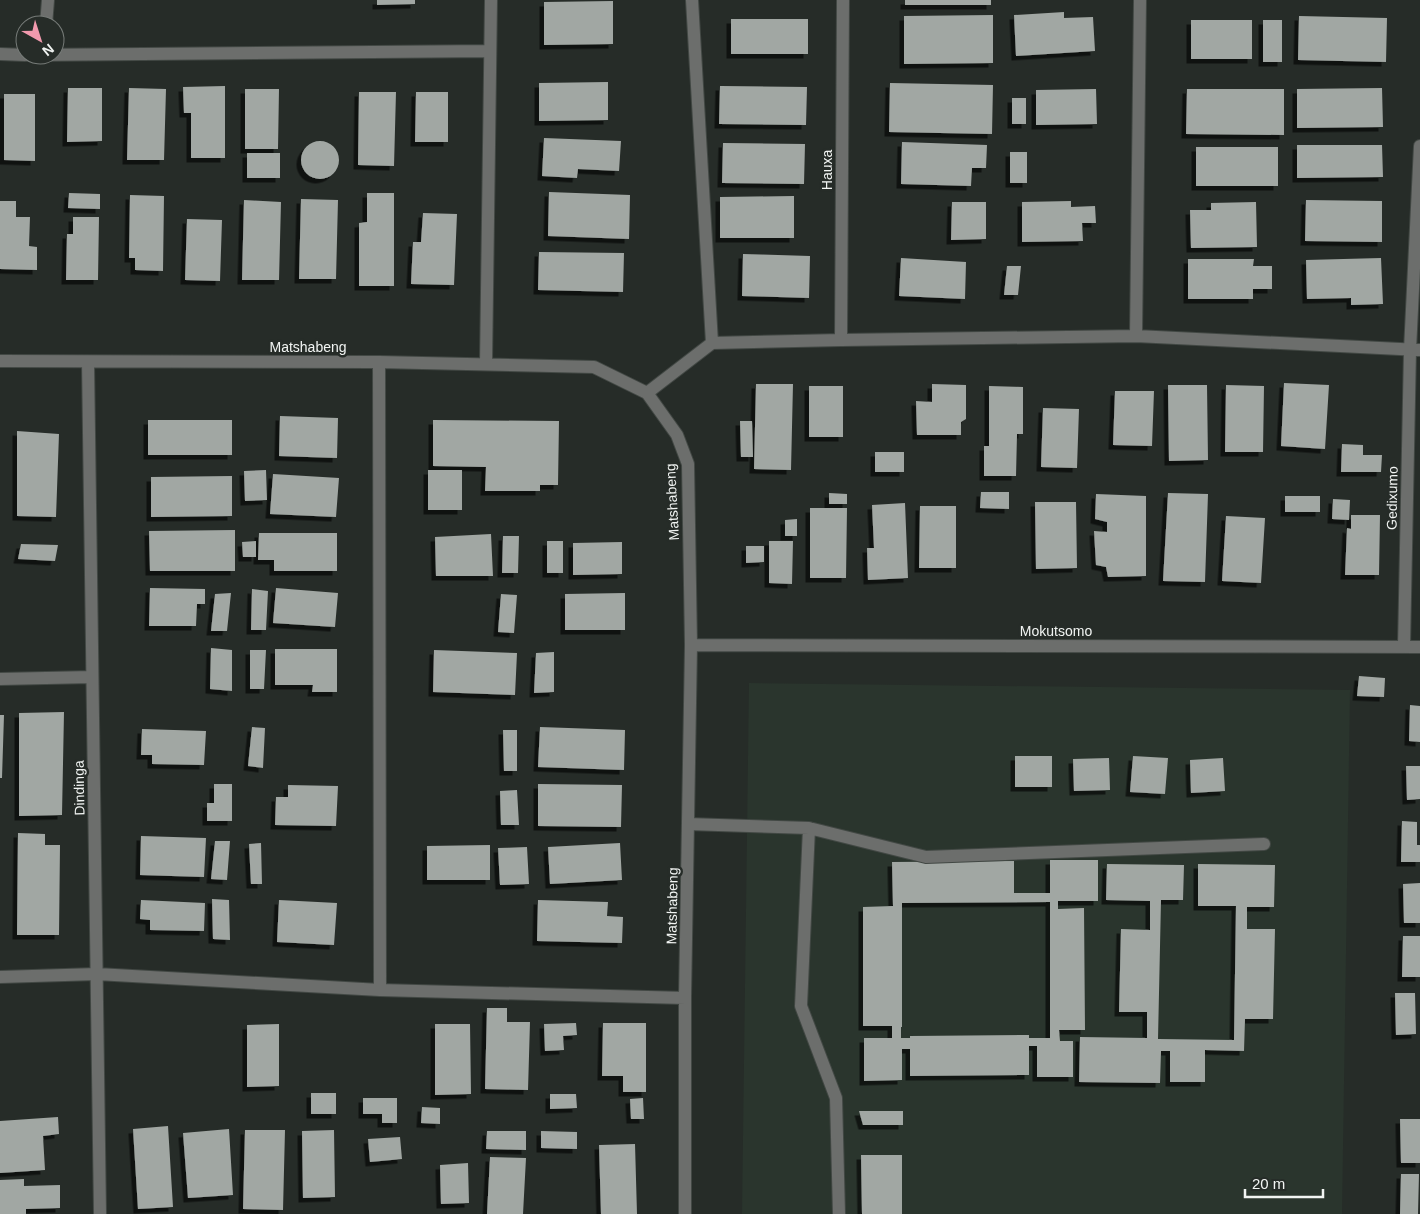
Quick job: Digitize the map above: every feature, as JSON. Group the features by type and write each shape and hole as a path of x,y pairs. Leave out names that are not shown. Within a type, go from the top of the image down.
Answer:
{"street":[{"path":"47,15 48,0"},
{"path":"486,364 491,0"},
{"path":"692,0 712,344"},
{"name":"Hauxa","path":"841,340 843,0"},
{"path":"1136,336 1140,0"},
{"path":"65,55 490,51"},
{"path":"0,54 15,55"},
{"name":"Gedixumo","path":"1404,647 1415,350 1420,146"},
{"path":"647,393 712,344 841,340 1136,336 1415,350"},
{"name":"Matshabeng","path":"0,361 378,362 594,366 647,393 677,435 688,464 691,645 685,998 685,1214"},
{"name":"Dindinga","path":"88,362 100,1214"},
{"path":"378,362 380,990"},
{"name":"Mokutsomo","path":"691,645 1420,647"},
{"path":"0,679 92,677"},
{"path":"688,824 809,828 926,857 1264,844"},
{"path":"809,828 802,1006 836,1098 839,1214"},
{"path":"0,977 97,974 380,990 685,998"}],"shaded area":[{"path":"749,683 1350,690 1342,1214 742,1214"}],"building":[{"path":"377,0 415,0 415,4 377,5"},
{"path":"905,0 991,0 991,5 905,5"},
{"path":"613,1 613,44 544,45 544,2"},
{"path":"1064,12 1064,18 1093,17 1095,51 1016,56 1014,15"},
{"path":"993,15 993,63 904,64 904,16"},
{"path":"1299,16 1387,18 1386,62 1298,60"},
{"path":"731,19 808,19 808,54 731,54"},
{"path":"1191,20 1252,20 1252,59 1191,59"},
{"path":"1263,20 1282,20 1282,62 1263,62"},
{"path":"608,82 608,120 539,121 539,83"},
{"path":"890,83 993,85 992,134 889,132"},
{"path":"225,86 225,158 191,158 191,113 184,113 183,87"},
{"path":"720,86 807,87 806,125 719,124"},
{"path":"68,88 102,88 102,141 67,142"},
{"path":"129,88 166,89 164,160 127,160"},
{"path":"1382,88 1383,127 1297,128 1297,89"},
{"path":"245,89 279,89 278,149 245,149"},
{"path":"1096,89 1097,124 1036,125 1036,90"},
{"path":"1187,89 1284,89 1284,135 1186,134"},
{"path":"359,92 396,92 394,166 358,165"},
{"path":"416,92 448,92 448,142 415,142"},
{"path":"4,94 35,94 35,161 4,160"},
{"path":"1012,98 1026,98 1026,124 1012,124"},
{"path":"544,138 621,141 619,171 578,169 577,178 542,176"},
{"path":"320,141 334,146 339,160 334,174 320,179 306,174 301,160 306,146"},
{"path":"902,142 987,145 986,168 972,168 971,186 901,184"},
{"path":"723,143 805,144 804,184 722,183"},
{"path":"1297,145 1382,145 1383,177 1297,178"},
{"path":"1196,147 1278,147 1278,186 1196,186"},
{"path":"1010,152 1027,152 1027,183 1010,183"},
{"path":"247,153 280,153 280,178 247,178"},
{"path":"549,192 630,195 629,239 548,236"},
{"path":"69,193 100,194 100,209 68,208"},
{"path":"367,193 394,193 394,286 359,286 359,223 367,222"},
{"path":"130,195 164,196 163,271 135,270 135,258 129,258"},
{"path":"794,196 794,238 720,238 720,197"},
{"path":"301,199 338,200 336,279 299,279"},
{"path":"244,200 281,202 279,280 242,280"},
{"path":"1306,200 1382,201 1382,242 1305,241"},
{"path":"0,201 16,201 16,217 30,217 29,246 37,247 37,270 0,269"},
{"path":"1071,201 1071,207 1095,206 1096,223 1082,223 1083,241 1022,242 1022,202"},
{"path":"952,202 986,202 986,239 951,240"},
{"path":"1256,202 1257,247 1191,248 1190,210 1211,210 1211,203"},
{"path":"423,213 457,214 454,285 411,284 413,242 421,242"},
{"path":"73,217 99,217 98,280 66,280 67,234 73,234"},
{"path":"187,219 222,220 220,281 185,280"},
{"path":"539,252 624,253 623,292 538,290"},
{"path":"743,254 810,256 809,298 742,296"},
{"path":"901,258 966,262 965,299 899,296"},
{"path":"1381,258 1383,304 1351,305 1351,298 1307,299 1306,260"},
{"path":"1188,259 1254,259 1253,266 1272,266 1272,289 1253,289 1253,299 1188,299"},
{"path":"1007,266 1021,266 1018,295 1004,295"},
{"path":"1284,383 1329,385 1325,449 1281,446"},
{"path":"756,384 793,384 791,470 754,469"},
{"path":"932,384 966,385 966,419 961,422 961,435 917,435 916,401 932,402"},
{"path":"1168,385 1207,385 1208,460 1169,461"},
{"path":"1226,385 1264,386 1263,452 1225,452"},
{"path":"809,386 843,386 843,437 809,437"},
{"path":"989,386 1023,387 1023,434 1017,434 1016,476 984,476 984,446 989,446"},
{"path":"1115,391 1154,391 1152,446 1113,445"},
{"path":"1043,408 1079,409 1077,468 1041,467"},
{"path":"280,416 338,418 337,458 279,456"},
{"path":"148,420 232,420 232,455 148,455"},
{"path":"433,420 559,421 558,485 540,485 540,491 485,491 486,467 433,466"},
{"path":"740,421 752,421 753,457 741,457"},
{"path":"17,431 59,434 56,517 17,516"},
{"path":"1342,444 1363,445 1363,455 1382,455 1381,472 1341,472"},
{"path":"875,452 904,452 904,472 875,472"},
{"path":"266,470 267,500 245,501 244,471"},
{"path":"428,470 462,470 462,510 428,510"},
{"path":"273,474 339,478 336,517 270,514"},
{"path":"232,476 232,516 151,517 151,477"},
{"path":"981,492 1009,492 1009,509 980,508"},
{"path":"829,493 847,494 847,504 829,504"},
{"path":"1168,493 1208,494 1205,582 1163,581"},
{"path":"1096,494 1146,496 1146,576 1108,577 1106,567 1096,565 1094,531 1107,532 1107,522 1095,519"},
{"path":"1285,496 1320,496 1320,512 1285,512"},
{"path":"1333,499 1350,500 1349,520 1332,519"},
{"path":"1035,502 1076,502 1077,568 1036,569"},
{"path":"905,503 908,578 868,580 867,548 874,548 872,505"},
{"path":"920,506 956,506 956,568 919,568"},
{"path":"810,508 847,508 846,578 810,578"},
{"path":"1351,515 1380,515 1379,575 1345,575 1347,528 1351,529"},
{"path":"1226,516 1265,518 1261,583 1222,581"},
{"path":"797,519 797,536 785,536 785,520"},
{"path":"235,530 235,571 150,571 149,531"},
{"path":"259,533 337,533 337,571 274,571 274,560 258,560"},
{"path":"491,534 493,576 436,576 435,537"},
{"path":"503,536 519,536 518,573 502,573"},
{"path":"256,541 256,557 243,557 242,542"},
{"path":"547,541 563,541 563,573 547,573"},
{"path":"769,541 793,541 792,584 769,583"},
{"path":"622,542 622,574 573,575 573,543"},
{"path":"21,544 58,545 55,561 18,559"},
{"path":"746,546 764,546 764,562 746,563"},
{"path":"150,588 205,589 205,604 197,604 196,626 149,626"},
{"path":"276,588 338,593 335,627 273,623"},
{"path":"252,589 268,591 266,630 251,630"},
{"path":"231,593 227,631 211,631 215,594"},
{"path":"625,593 625,630 565,630 565,594"},
{"path":"501,594 517,595 514,633 498,632"},
{"path":"211,648 232,650 232,691 210,689"},
{"path":"275,649 337,649 337,692 312,692 313,685 275,685"},
{"path":"250,650 266,650 264,689 250,689"},
{"path":"434,650 517,653 515,695 433,692"},
{"path":"554,652 554,692 534,693 536,653"},
{"path":"1359,676 1385,678 1384,697 1357,696"},
{"path":"1410,705 1420,706 1420,742 1409,741"},
{"path":"64,712 62,815 19,816 19,713"},
{"path":"0,715 4,715 2,778 0,778"},
{"path":"252,727 265,728 263,768 248,766"},
{"path":"540,727 625,730 624,770 538,767"},
{"path":"142,729 206,731 204,765 152,764 152,755 141,755"},
{"path":"503,730 517,730 517,771 504,771"},
{"path":"1015,756 1052,756 1052,787 1015,787"},
{"path":"1133,756 1168,758 1165,794 1130,792"},
{"path":"1109,758 1110,790 1074,791 1073,759"},
{"path":"1223,758 1225,791 1191,793 1190,760"},
{"path":"1406,766 1420,766 1420,799 1407,800"},
{"path":"214,784 232,784 232,821 207,821 207,803 214,803"},
{"path":"538,784 622,785 621,827 538,826"},
{"path":"288,785 338,786 336,826 275,825 276,797 288,797"},
{"path":"517,790 519,825 501,825 500,791"},
{"path":"1402,821 1417,822 1417,845 1420,845 1420,862 1401,862"},
{"path":"18,833 45,834 45,845 60,845 59,935 17,935"},
{"path":"141,836 206,838 204,877 140,875"},
{"path":"215,841 230,841 227,880 211,879"},
{"path":"261,843 262,884 251,884 249,844"},
{"path":"620,843 622,880 550,884 548,847"},
{"path":"490,845 490,880 427,880 427,846"},
{"path":"527,847 529,884 500,885 498,848"},
{"path":"1050,860 1098,860 1098,901 1058,901 1058,909 1084,908 1085,1030 1059,1030 1060,1041 1073,1041 1073,1077 1037,1077 1037,1046 1029,1046 1029,1075 910,1076 910,1049 902,1049 902,1080 864,1081 864,1038 892,1038 892,1026 863,1026 863,907 893,906 892,862 1014,861 1014,893 1050,893","holes":["1050,902 1050,1038 1029,1038 1029,1035 910,1036 910,1038 901,1038 902,903"]},
{"path":"1107,864 1184,865 1183,900 1161,900 1158,1039 1234,1040 1236,906 1198,906 1198,864 1275,865 1274,907 1247,907 1247,929 1275,929 1273,1019 1245,1019 1244,1051 1205,1050 1205,1082 1170,1082 1170,1051 1161,1051 1160,1083 1079,1082 1080,1037 1147,1038 1147,1012 1119,1012 1121,929 1150,930 1150,901 1106,900"},
{"path":"1420,883 1420,923 1404,923 1403,884"},
{"path":"212,899 229,900 230,940 213,939"},
{"path":"141,900 205,903 204,931 150,930 150,920 140,919"},
{"path":"279,900 337,903 334,945 277,942"},
{"path":"538,900 608,902 607,916 623,917 622,943 537,941"},
{"path":"1403,936 1420,936 1420,977 1402,977"},
{"path":"1395,993 1415,993 1416,1034 1396,1035"},
{"path":"487,1008 507,1008 507,1022 530,1022 528,1090 485,1089"},
{"path":"576,1023 577,1035 563,1036 564,1050 545,1051 544,1024"},
{"path":"603,1023 646,1023 646,1092 623,1092 623,1076 602,1076"},
{"path":"279,1024 279,1086 247,1087 247,1025"},
{"path":"435,1024 470,1024 471,1094 435,1095"},
{"path":"311,1093 336,1093 336,1114 311,1114"},
{"path":"550,1094 576,1094 577,1108 550,1109"},
{"path":"363,1098 397,1098 397,1123 382,1123 382,1114 363,1114"},
{"path":"643,1098 644,1119 631,1119 630,1099"},
{"path":"422,1107 440,1108 440,1124 421,1123"},
{"path":"859,1111 903,1111 903,1125 863,1125"},
{"path":"58,1117 59,1134 43,1136 45,1170 0,1173 0,1121"},
{"path":"1400,1119 1420,1119 1420,1163 1401,1163"},
{"path":"168,1126 173,1207 138,1209 133,1129"},
{"path":"229,1129 233,1195 188,1198 183,1133"},
{"path":"245,1130 285,1130 283,1210 243,1209"},
{"path":"334,1130 335,1197 303,1198 302,1131"},
{"path":"487,1131 526,1131 526,1150 486,1149"},
{"path":"541,1131 577,1132 577,1149 541,1148"},
{"path":"400,1137 402,1159 370,1162 368,1139"},
{"path":"635,1144 637,1214 601,1214 599,1145"},
{"path":"861,1155 902,1155 902,1214 862,1214"},
{"path":"490,1157 526,1158 523,1214 487,1214"},
{"path":"468,1163 469,1203 441,1204 440,1165"},
{"path":"1401,1174 1419,1174 1418,1214 1400,1214"},
{"path":"24,1179 24,1186 60,1185 60,1208 26,1209 26,1214 0,1214 0,1180"}]}
